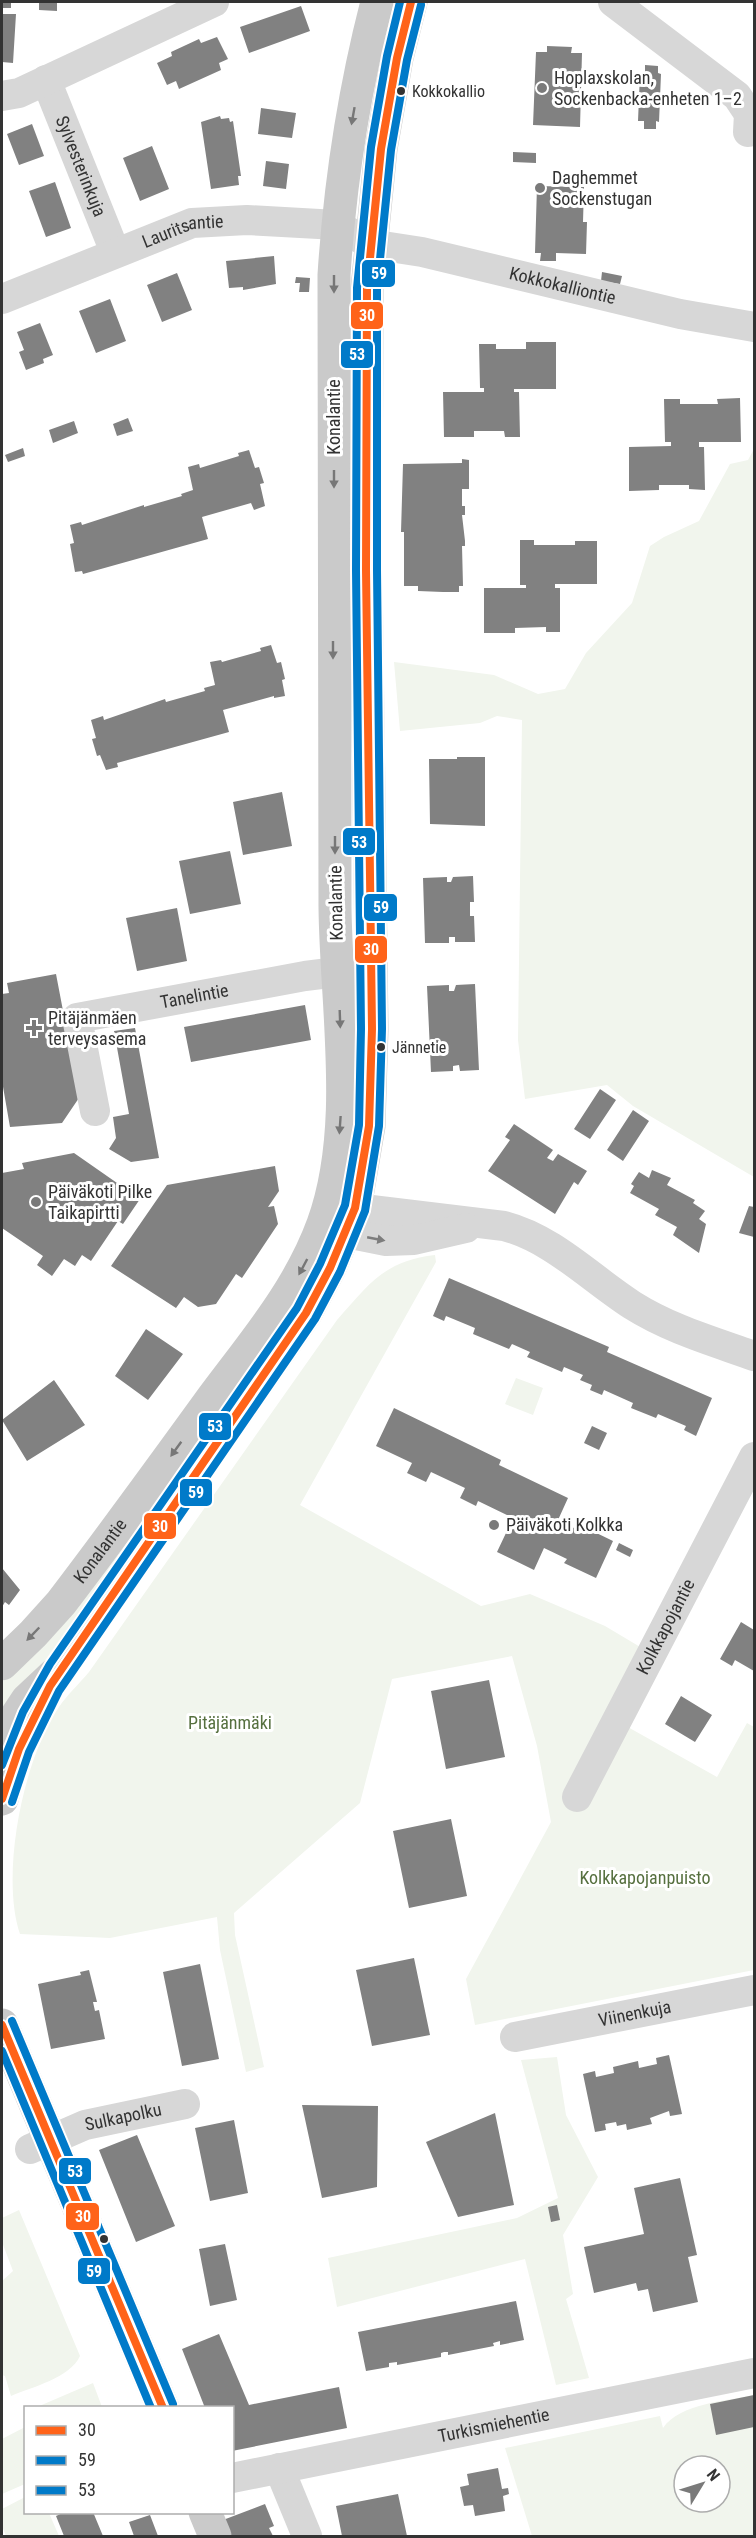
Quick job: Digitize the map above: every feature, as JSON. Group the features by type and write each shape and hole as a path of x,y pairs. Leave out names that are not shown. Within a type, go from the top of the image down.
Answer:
{"main road":[{"name":"Konalantie","path":"2,1663 61,1603 278,1311 309,1257 342,1218 338,1157 341,1110 333,571 334,275 337,225 362,58 377,2"},
{"name":"Konalantie","path":"2,1738 27,1700 59,1670 278,1356 321,1286 342,1218 364,1160 371,1092 365,422 370,244 381,149 397,58 411,2"},
{"path":"2,1799 23,1734 59,1670"},
{"path":"2,2025 40,2144 140,2406"},
{"path":"2,2083 40,2144 162,2406"},
{"path":"187,2514 196,2536"},
{"path":"206,2514 215,2536"}],"street":[{"path":"2,96 19,93 214,2"},
{"path":"613,2 737,96 749,114 748,132"},
{"name":"Sylvesterinkuja","path":"46,80 115,252"},
{"name":"Lauritsantie","path":"2,299 115,252 206,221 337,225 370,244"},
{"name":"Kokkokalliontie","path":"370,244 432,255 680,314 754,327"},
{"name":"Tanelintie","path":"95,1112 77,1018 338,971 370,969"},
{"path":"342,1218 386,1241 414,1240 478,1224 504,1226 524,1232 554,1247 598,1282 660,1321 754,1356"},
{"name":"Kolkkapojantie","path":"577,1797 754,1457"},
{"name":"Viinenkuja","path":"515,2037 754,1990"},
{"name":"Sulkapolku","path":"40,2144 85,2125 185,2104"},
{"name":"Turkismiehentie","path":"234,2478 754,2373"},
{"path":"279,2468 308,2536"}],"green space":[{"path":"754,449 754,1177 633,1106 607,1085 525,1099 518,1040 522,720 497,716 480,723 400,731 394,662 494,675 538,694 565,689 586,653 632,603 650,546 699,521 730,464 748,460"},
{"name":"Pitäjänmäki","path":"435,1255 436,1262 300,1505 481,1606 530,1594 605,1626 662,1660 626,1726 717,1777 747,1723 754,1727 754,1970 475,2025 466,1979 551,1822 537,1746 512,1656 392,1679 360,1803 234,1913 235,1935 264,2067 246,2072 220,1950 217,1917 110,1938 20,1934 14,1909 13,1881 18,1818 35,1756 46,1729 59,1707 89,1672 337,1320 379,1276 403,1263"},
{"path":"516,1378 543,1388 533,1415 505,1404"},
{"path":"136,1529 98,1587 2,1720 2,1682 28,1657"},
{"path":"557,2057 566,2115 598,2177 563,2235 573,2294 566,2299 589,2378 556,2385 525,2259 337,2307 328,2258 517,2218 558,2198 521,2060"},
{"path":"19,2210 80,2356 75,2364 59,2376 11,2396 5,2376 2,2375 2,2281 13,2271 2,2242 2,2218"},
{"path":"93,2383 102,2406 39,2406"},
{"path":"754,2395 754,2536 532,2536 505,2448 660,2416 663,2428 681,2413 718,2401"},
{"path":"24,2428 24,2484 2,2494 2,2439"},
{"path":"24,2498 24,2514 49,2514 59,2536 6,2536 2,2526 2,2509"}],"building":[{"path":"2,2 11,2 11,8 2,8"},
{"path":"39,2 57,2 57,11 39,10"},
{"path":"301,6 310,31 249,53 240,27"},
{"path":"2,14 16,14 13,63 2,62"},
{"path":"217,37 228,59 219,63 221,70 179,89 176,81 167,85 157,63 172,56 171,52 199,39 201,43"},
{"path":"547,46 572,47 571,53 582,53 580,127 533,125 536,52 547,52"},
{"path":"645,65 658,66 658,73 661,74 659,122 656,121 656,129 644,129 644,121 638,121 640,73 645,73"},
{"path":"261,108 296,113 292,138 258,134"},
{"path":"220,116 221,119 229,118 230,122 233,121 241,176 238,176 239,185 211,189 201,122"},
{"path":"32,124 44,156 19,165 7,134"},
{"path":"152,146 169,189 140,201 123,158"},
{"path":"513,152 536,153 536,163 513,162"},
{"path":"266,161 289,164 286,189 263,186"},
{"path":"55,182 71,228 46,237 29,191"},
{"path":"537,186 584,187 583,222 587,222 586,254 556,253 556,261 540,261 541,253 535,253"},
{"path":"274,256 276,284 243,290 243,287 229,288 226,261"},
{"path":"602,272 622,276 620,284 601,281"},
{"path":"177,273 192,310 162,322 147,285"},
{"path":"296,277 310,278 309,292 299,292 300,283 295,283"},
{"path":"110,299 126,341 96,353 79,311"},
{"path":"40,323 53,355 43,359 44,363 26,370 19,352 24,350 17,332"},
{"path":"526,342 556,342 556,389 514,389 514,392 519,392 520,437 505,437 504,431 474,431 474,437 444,437 443,392 484,392 484,388 480,388 479,344 496,344 496,349 526,349"},
{"path":"740,398 741,442 699,442 699,447 704,447 705,490 689,489 689,485 659,485 659,490 629,491 629,447 671,446 671,442 665,442 664,399 680,399 680,404 718,404 717,399"},
{"path":"128,418 133,431 117,436 113,424"},
{"path":"74,421 78,433 53,443 49,430"},
{"path":"23,448 25,456 8,462 5,455"},
{"path":"249,450 255,468 259,467 264,483 260,484 265,506 254,510 251,503 202,517 208,539 83,574 82,571 75,572 70,544 74,543 70,525 81,522 82,525 144,505 144,507 182,496 181,494 193,490 188,467 199,464 200,468 239,456 238,453"},
{"path":"462,459 469,460 469,489 462,489 462,506 465,506 465,515 462,515 465,541 465,546 462,546 463,586 459,586 459,592 443,592 418,591 418,586 404,586 404,532 401,532 403,464 462,463"},
{"path":"520,540 534,540 534,545 575,545 575,541 597,541 597,584 555,584 555,588 560,588 560,632 546,632 546,627 515,628 515,633 484,633 484,588 526,588 526,585 520,585"},
{"path":"271,645 277,663 281,662 285,679 282,680 285,696 274,698 274,696 223,710 229,732 117,763 118,767 106,770 100,755 97,756 92,739 96,738 91,720 103,716 104,720 165,699 166,702 205,691 204,688 215,685 210,662 221,660 222,662 261,651 260,648"},
{"path":"457,757 485,757 485,826 430,824 429,759 457,759"},
{"path":"282,792 292,846 243,855 233,802"},
{"path":"230,851 241,904 190,914 179,861"},
{"path":"473,876 474,902 470,902 470,916 474,916 475,942 455,942 455,937 449,937 449,943 425,943 423,878 447,877 447,882 451,882 453,877"},
{"path":"177,908 187,961 137,971 126,918"},
{"name":"Pitäjänmäen terveysasema","path":"56,974 73,1063 83,1092 62,1123 10,1127 2,1081 2,994 9,993 7,983"},
{"path":"475,984 479,1070 460,1071 459,1065 453,1066 453,1071 431,1072 427,986 449,985 449,991 454,991 456,985"},
{"path":"305,1005 311,1040 191,1062 184,1027"},
{"path":"135,1028 159,1158 131,1162 109,1149 116,1138 113,1117 129,1114 114,1031"},
{"path":"600,1089 616,1100 590,1139 574,1129"},
{"path":"633,1110 649,1121 623,1161 607,1150"},
{"path":"514,1124 553,1150 547,1158 553,1161 558,1154 587,1171 578,1185 574,1182 555,1214 488,1171 510,1140 505,1137"},
{"path":"74,1153 140,1199 123,1224 118,1221 91,1261 82,1255 75,1266 64,1259 52,1276 37,1265 43,1256 2,1228 2,1173 24,1169 22,1163"},
{"path":"275,1166 279,1191 268,1207 274,1206 278,1224 242,1278 236,1274 216,1304 198,1307 184,1297 176,1308 111,1266 167,1185"},
{"path":"652,1170 671,1178 667,1185 695,1200 693,1203 705,1211 699,1219 706,1224 699,1253 673,1235 677,1227 655,1215 659,1209 630,1193 634,1186 631,1184 639,1172 649,1178"},
{"path":"749,1206 754,1207 754,1237 739,1233"},
{"path":"449,1278 609,1347 607,1352 712,1398 696,1436 684,1430 686,1426 658,1414 656,1418 631,1408 633,1403 604,1390 602,1395 590,1390 592,1385 580,1380 583,1375 564,1367 562,1372 527,1357 530,1352 512,1344 509,1349 473,1334 475,1328 446,1316 444,1321 433,1316"},
{"path":"146,1329 183,1354 148,1400 115,1376"},
{"path":"54,1380 85,1425 27,1461 2,1420"},
{"path":"394,1408 501,1460 499,1465 568,1498 558,1520 580,1531 582,1526 613,1541 596,1578 564,1563 567,1559 544,1548 534,1570 497,1552 513,1518 478,1501 476,1506 460,1498 465,1488 431,1472 426,1482 407,1473 412,1463 376,1446"},
{"path":"592,1426 607,1433 599,1450 584,1443"},
{"path":"619,1543 633,1550 630,1557 616,1550"},
{"path":"2,1568 20,1590 9,1605 5,1602 2,1607"},
{"path":"741,1622 754,1630 754,1671 735,1660 732,1666 720,1659"},
{"path":"489,1680 505,1757 446,1769 431,1691"},
{"path":"681,1696 712,1715 695,1742 665,1724"},
{"path":"451,1819 467,1896 409,1908 393,1831"},
{"path":"414,1958 430,2035 372,2046 356,1970"},
{"path":"200,1964 219,2059 182,2066 163,1972"},
{"path":"89,1970 97,2002 93,2002 95,2011 99,2010 105,2039 51,2049 38,1984 81,1975 80,1972"},
{"path":"669,2055 682,2114 670,2116 669,2111 650,2118 652,2124 627,2130 626,2124 617,2126 616,2122 605,2124 606,2130 595,2132 583,2074 595,2071 596,2077 614,2073 613,2067 638,2061 639,2068 657,2064 656,2058"},
{"path":"302,2105 378,2106 377,2187 322,2198"},
{"path":"495,2113 514,2205 458,2217 426,2142"},
{"path":"234,2120 248,2193 210,2201 195,2128"},
{"path":"137,2135 175,2226 136,2242 99,2150"},
{"path":"680,2178 697,2255 688,2257 698,2302 653,2312 648,2289 638,2291 636,2283 594,2293 584,2247 644,2234 634,2188"},
{"path":"557,2205 560,2220 551,2222 548,2207"},
{"path":"225,2244 237,2300 210,2306 199,2249"},
{"path":"516,2301 524,2340 500,2345 500,2341 493,2343 494,2346 448,2355 448,2352 444,2352 441,2353 441,2357 397,2365 397,2362 389,2363 389,2367 366,2371 358,2332"},
{"path":"219,2334 249,2405 339,2387 347,2428 234,2451 234,2406 204,2406 182,2349"},
{"path":"754,2395 754,2427 716,2435 710,2404"},
{"path":"498,2468 502,2489 508,2488 509,2494 503,2496 505,2511 475,2516 473,2505 464,2506 460,2487 469,2485 467,2474"},
{"path":"398,2494 407,2536 342,2536 336,2506"},
{"path":"265,2504 274,2526 269,2528 273,2536 230,2536 223,2520"},
{"path":"94,2514 103,2536 64,2536 56,2516"},
{"path":"150,2515 158,2536 134,2536 129,2522"}],"transit line":[{"name":"53","path":"2,1765 23,1712 50,1664 297,1308 320,1264 345,1205 359,1125 361,1029 356,570 357,288 371,147 387,56 400,2"},
{"name":"30","path":"2,1799 19,1749 50,1686 306,1313 330,1268 355,1208 369,1126 372,1029 366,570 367,288 381,149 397,58 411,2"},
{"name":"59","path":"12,1802 29,1752 59,1691 315,1319 340,1272 365,1211 379,1126 382,1029 377,570 377,289 391,150 407,60 421,5"},
{"name":"53","path":"12,2021 173,2404"},
{"name":"30","path":"2,2025 162,2406"},
{"name":"59","path":"2,2051 150,2406"}],"place":[{"name":"Hoplaxskolan, Sockenbacka-enheten 1–2","path":"542,88"},
{"name":"Kokkokallio","path":"401,91"},
{"name":"Daghemmet Sockenstugan","path":"540,188"},
{"name":"Pitäjänmäen terveysasema","path":"34,1028"},
{"name":"Jännetie","path":"381,1047"},
{"name":"Päiväkoti Pilke Taikapirtti","path":"36,1202"},
{"name":"Päiväkoti Kolkka","path":"494,1525"}],"park label":[{"name":"Kolkkapojanpuisto","path":"645,1878"}]}
